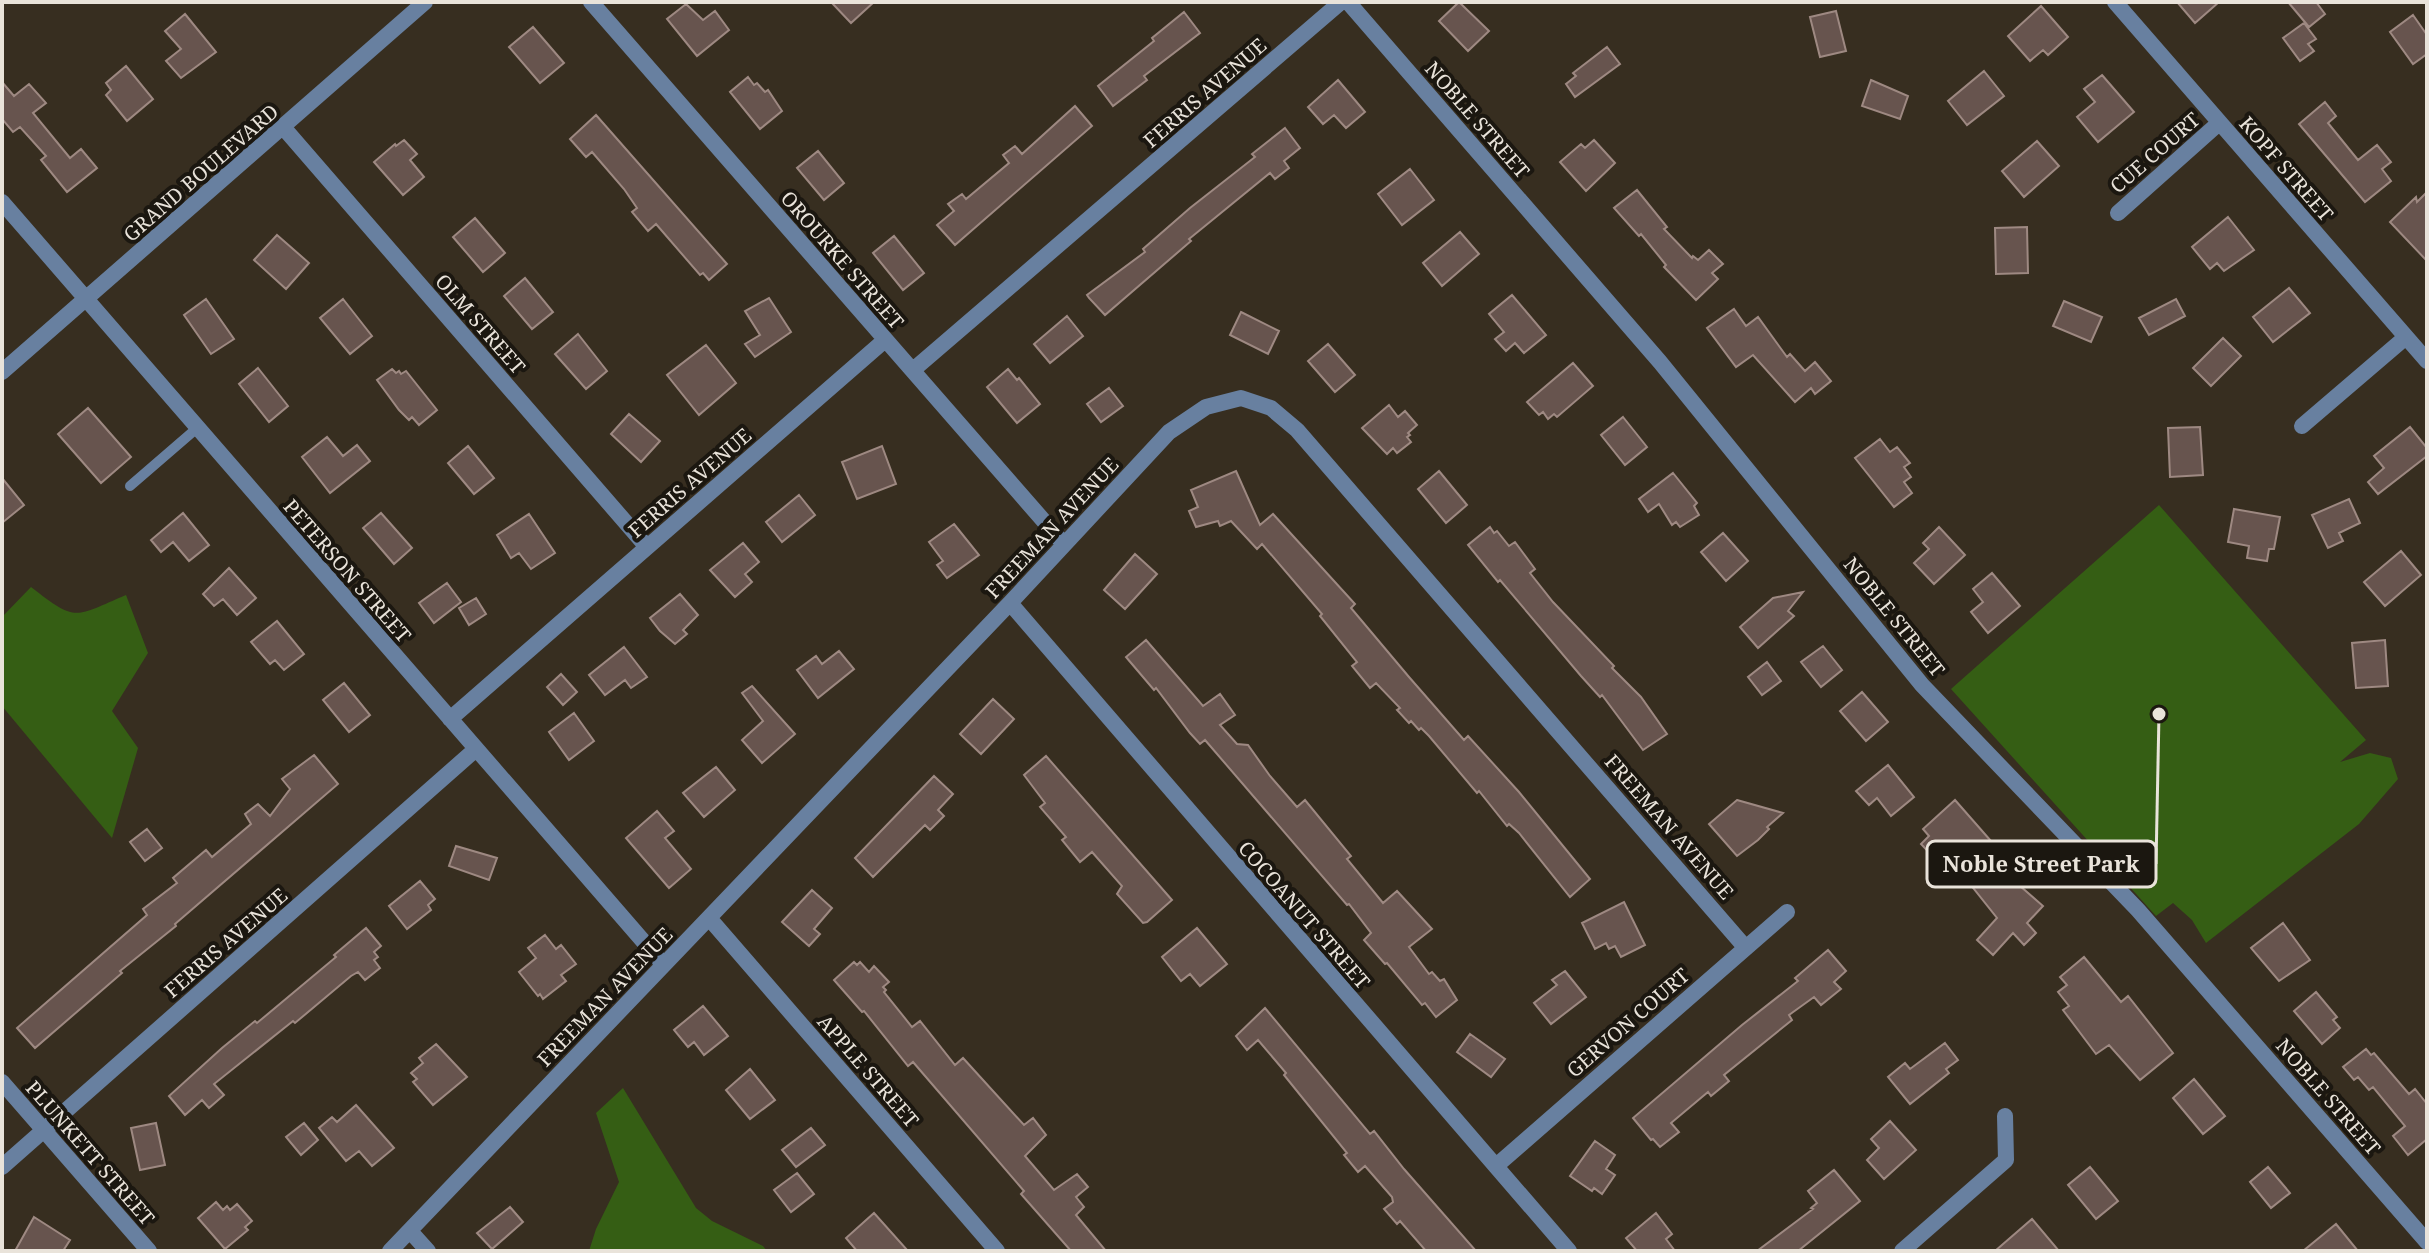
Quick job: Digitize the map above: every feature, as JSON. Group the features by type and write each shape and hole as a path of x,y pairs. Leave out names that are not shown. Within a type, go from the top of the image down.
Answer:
{"street":[{"name":"GRAND BOULEVARD","path":"2,372 425,2"},
{"name":"OROURKE STREET","path":"591,2 1063,543"},
{"name":"FERRIS AVENUE","path":"913,370 1341,2"},
{"name":"NOBLE STREET","path":"1348,2 1660,362 1922,685 2138,910 2427,1242"},
{"name":"KOPF STREET","path":"2115,2 2427,361"},
{"name":"CUE COURT","path":"2118,213 2219,123"},
{"name":"OLM STREET","path":"283,127 647,547"},
{"name":"PETERSON STREET","path":"2,202 663,964"},
{"path":"2302,426 2406,337"},
{"name":"FERRIS AVENUE","path":"450,719 885,340"},
{"name":"FREEMAN AVENUE","path":"390,1251 1010,603 1169,432 1206,407 1241,398 1271,408 1297,430 1745,947"},
{"name":"COCOANUT STREET","path":"1010,603 1569,1251"},
{"name":"FERRIS AVENUE","path":"2,1167 476,749"},
{"name":"GERVON COURT","path":"1496,1166 1787,912"},
{"name":"APPLE STREET","path":"709,918 997,1251"},
{"name":"PLUNKETT STREET","path":"2,1082 149,1251"},
{"path":"1902,1251 2006,1160 2005,1116"},
{"path":"410,1231 428,1251"}],"lane":[{"path":"130,486 196,429"}],"green space":[{"path":"2159,505 2366,740 2340,762 2370,753 2391,758 2398,779 2359,824 2206,943 2192,920 2173,903 2156,916 1951,689"},
{"path":"31,587 58,607 76,613 126,595 148,653 112,711 138,748 112,838 2,706 2,617"},
{"path":"623,1088 696,1208 712,1221 763,1246 767,1251 589,1251 619,1182 596,1113"}],"building":[{"path":"831,2 874,2 851,23"},
{"path":"1459,2 1489,31 1468,51 1439,21"},
{"path":"2177,2 2219,2 2195,23"},
{"path":"2288,2 2316,2 2325,14 2309,27"},
{"path":"686,4 703,20 715,11 729,30 697,56 667,19"},
{"path":"2041,6 2068,37 2048,55 2043,50 2030,61 2008,36"},
{"path":"1836,11 1846,51 1820,57 1810,17"},
{"path":"1184,12 1200,33 1144,76 1147,80 1113,106 1098,86 1154,41 1152,38"},
{"path":"185,14 216,52 181,78 166,61 181,49 165,31"},
{"path":"2413,15 2427,35 2427,54 2413,64 2390,32"},
{"path":"2304,23 2316,39 2308,44 2314,51 2300,61 2283,38"},
{"path":"533,27 564,63 540,83 509,47"},
{"path":"1607,47 1620,64 1575,97 1566,84 1576,76 1573,73"},
{"path":"126,66 153,99 127,121 106,95 111,90 106,83"},
{"path":"1984,71 2004,96 1967,125 1948,101"},
{"path":"2102,75 2134,112 2098,142 2077,117 2095,102 2084,89"},
{"path":"748,77 754,85 757,83 765,92 768,90 782,111 760,129 730,92"},
{"path":"1338,80 1365,112 1346,128 1334,115 1323,124 1308,107"},
{"path":"1871,80 1908,96 1900,119 1862,106"},
{"path":"2,82 14,96 29,84 46,103 33,113 70,158 81,149 97,168 67,192 41,160 46,156 20,127 13,132 2,119"},
{"path":"2325,102 2336,116 2328,123 2358,160 2377,145 2391,162 2382,169 2391,181 2365,202 2299,124"},
{"path":"1075,106 1092,126 955,245 937,225 954,211 948,204 962,194 966,199 1009,163 1003,155 1015,146 1022,154"},
{"path":"596,115 727,264 709,280 703,273 700,275 656,224 648,231 632,212 637,208 624,189 592,152 586,157 570,139"},
{"path":"1285,128 1300,148 1284,161 1289,168 1275,179 1270,173 1189,239 1191,241 1105,315 1087,295 1145,252 1143,249 1255,157 1252,154"},
{"path":"404,140 417,154 410,160 424,177 403,195 374,162"},
{"path":"1594,140 1615,163 1586,191 1560,162 1581,144 1585,148"},
{"path":"2037,141 2059,166 2024,197 2002,171"},
{"path":"818,151 844,183 824,200 797,168"},
{"path":"1410,169 1434,200 1402,225 1378,194"},
{"path":"1637,190 1667,227 1664,229 1692,258 1698,260 1709,250 1723,264 1712,273 1718,279 1696,300 1664,267 1666,265 1641,234 1639,236 1614,208"},
{"path":"2427,192 2427,261 2390,222 2416,197 2417,202"},
{"path":"2228,217 2254,250 2224,271 2217,263 2210,269 2192,247"},
{"path":"475,218 505,253 483,272 453,237"},
{"path":"2027,227 2028,273 1996,274 1995,228"},
{"path":"1460,232 1479,254 1442,286 1423,263"},
{"path":"277,235 309,263 286,289 254,260"},
{"path":"894,236 924,273 903,290 873,253"},
{"path":"525,278 553,312 532,329 504,296"},
{"path":"2289,288 2310,313 2273,342 2253,317"},
{"path":"1512,295 1546,335 1524,353 1515,343 1506,351 1495,339 1504,332 1489,314"},
{"path":"769,298 791,332 755,357 745,344 760,335 745,311"},
{"path":"206,299 234,339 211,354 184,315"},
{"path":"343,299 372,336 350,354 320,318"},
{"path":"2176,299 2185,316 2149,335 2139,318"},
{"path":"2064,301 2102,317 2091,342 2053,326"},
{"path":"1734,309 1746,326 1758,317 1787,357 1790,354 1805,371 1815,362 1831,381 1815,394 1811,388 1795,402 1753,355 1736,367 1707,328"},
{"path":"1241,312 1279,331 1268,354 1230,335"},
{"path":"1067,316 1083,336 1050,363 1034,344"},
{"path":"578,334 607,371 586,389 555,354"},
{"path":"2223,338 2241,356 2211,386 2193,368"},
{"path":"1328,344 1355,375 1335,392 1308,361"},
{"path":"706,345 736,383 699,415 667,375"},
{"path":"1573,363 1593,386 1557,417 1554,414 1548,419 1543,412 1539,415 1527,402"},
{"path":"258,368 288,406 269,422 239,384"},
{"path":"392,369 401,374 406,371 437,410 419,425 399,410 377,380"},
{"path":"1008,369 1040,404 1017,423 987,387"},
{"path":"1109,388 1123,406 1101,422 1087,404"},
{"path":"1389,405 1398,417 1405,411 1417,425 1408,433 1411,442 1397,453 1393,448 1387,454 1362,428"},
{"path":"88,408 131,457 101,483 58,434"},
{"path":"629,414 660,441 641,462 611,434"},
{"path":"1623,417 1647,447 1625,465 1601,435"},
{"path":"2200,427 2203,475 2170,477 2168,428"},
{"path":"2410,427 2427,448 2427,456 2378,494 2368,482 2384,468 2374,456"},
{"path":"327,437 343,456 357,445 370,461 330,493 302,457"},
{"path":"1880,439 1890,452 1897,447 1910,463 1904,467 1911,477 1904,482 1912,493 1894,507 1855,458"},
{"path":"468,446 494,478 474,494 448,463"},
{"path":"882,446 896,484 857,499 842,462"},
{"path":"1236,471 1260,525 1273,514 1355,604 1351,608 1409,677 1464,740 1468,736 1519,792 1590,879 1570,897 1519,833 1509,824 1507,826 1429,736 1411,721 1409,723 1397,710 1400,708 1376,683 1370,688 1352,666 1357,662 1320,616 1322,614 1262,544 1257,549 1231,521 1220,526 1218,521 1196,527 1189,511 1198,507 1191,490"},
{"path":"1439,471 1467,505 1446,523 1418,489"},
{"path":"1673,473 1697,503 1694,506 1699,515 1680,527 1676,522 1672,525 1659,504 1648,512 1639,499"},
{"path":"2,478 24,505 2,523"},
{"path":"799,495 815,515 782,542 766,522"},
{"path":"2349,499 2360,523 2339,533 2343,541 2328,548 2312,515"},
{"path":"2234,509 2280,517 2274,549 2269,549 2267,561 2247,558 2249,546 2228,542"},
{"path":"183,513 209,545 189,561 173,542 161,552 151,540"},
{"path":"381,513 412,548 394,564 363,528"},
{"path":"529,514 555,553 531,569 519,553 511,558 497,535"},
{"path":"954,524 979,555 947,578 937,565 943,561 929,542"},
{"path":"1490,527 1509,546 1515,542 1535,569 1530,573 1641,697 1667,734 1643,750 1602,695 1600,697 1581,676 1500,580 1498,582 1468,545"},
{"path":"1939,527 1965,555 1934,584 1914,563 1929,549 1923,543"},
{"path":"1723,533 1748,561 1726,581 1701,552"},
{"path":"743,543 759,562 745,574 752,582 735,597 710,570"},
{"path":"2401,551 2421,575 2385,606 2364,582"},
{"path":"1135,554 1157,574 1125,609 1104,590"},
{"path":"229,568 256,598 237,615 223,599 214,606 203,594"},
{"path":"1992,573 2020,606 1988,633 1971,612 1983,602 1973,589"},
{"path":"447,583 461,602 434,623 419,603"},
{"path":"1803,592 1788,611 1794,616 1758,648 1740,627 1773,598"},
{"path":"680,594 698,615 683,630 687,634 675,644 650,618"},
{"path":"476,598 486,614 469,625 459,608"},
{"path":"277,621 304,654 284,670 275,660 270,664 251,642"},
{"path":"1146,640 1203,706 1220,694 1235,715 1220,725 1237,744 1248,745 1297,807 1305,800 1351,856 1347,859 1383,903 1397,891 1432,929 1409,947 1429,974 1432,972 1440,981 1444,979 1457,1000 1436,1017 1364,940 1371,933 1349,904 1205,740 1200,744 1190,733 1156,688 1154,690 1126,657"},
{"path":"2385,640 2388,686 2356,688 2352,643"},
{"path":"1823,646 1842,670 1821,687 1801,662"},
{"path":"624,647 647,677 631,688 625,680 605,695 589,675"},
{"path":"839,651 854,669 818,698 797,670 816,656 822,664"},
{"path":"1767,662 1781,681 1762,695 1748,677"},
{"path":"561,674 577,692 563,705 547,687"},
{"path":"344,683 370,715 349,732 323,700"},
{"path":"752,686 795,734 762,763 742,740 763,721 742,693"},
{"path":"1862,692 1888,722 1866,741 1840,711"},
{"path":"993,699 1014,719 981,754 960,734"},
{"path":"574,713 594,741 569,760 549,732"},
{"path":"314,755 338,784 35,1048 17,1028 147,915 143,909 177,883 173,878 206,850 212,857 251,824 245,814 258,804 270,816 290,789 282,779"},
{"path":"1046,756 1172,900 1147,922 1143,923 1117,894 1122,886 1092,852 1080,862 1062,840 1066,837 1040,807 1045,803 1024,775"},
{"path":"1888,765 1914,797 1891,816 1877,798 1869,805 1856,791"},
{"path":"716,767 735,790 704,817 683,793"},
{"path":"934,776 953,794 938,810 944,816 930,830 925,825 873,877 855,858"},
{"path":"1737,800 1783,813 1758,840 1737,856 1709,824"},
{"path":"1955,800 2019,873 2012,879 2043,906 2027,923 2036,933 2024,945 2013,933 1993,955 1977,940 1997,918 1950,859 1942,866 1921,844 1929,836 1923,829"},
{"path":"657,811 674,831 665,838 691,869 669,888 626,838"},
{"path":"147,829 162,848 145,861 130,842"},
{"path":"456,846 497,858 489,880 449,866"},
{"path":"420,881 435,899 428,905 431,910 407,929 389,906"},
{"path":"812,890 832,908 814,929 820,934 809,946 782,922"},
{"path":"1624,902 1645,945 1621,957 1615,946 1609,949 1606,943 1595,949 1582,923"},
{"path":"2283,923 2310,960 2279,981 2251,948"},
{"path":"366,928 381,946 374,952 378,957 374,960 380,968 365,980 358,972 351,976 214,1084 224,1095 209,1108 202,1100 185,1115 169,1096 222,1048 336,957 334,955"},
{"path":"1197,928 1227,964 1200,986 1190,974 1181,981 1162,957"},
{"path":"545,935 556,949 561,945 576,964 561,975 566,981 543,999 519,972 536,958 528,948"},
{"path":"1828,950 1846,971 1834,982 1841,989 1821,1005 1814,997 1789,1015 1792,1020 1724,1075 1729,1081 1711,1096 1708,1092 1671,1123 1679,1132 1660,1147 1651,1140 1633,1118 1798,981 1795,978"},
{"path":"2084,957 2121,1002 2128,996 2173,1053 2140,1080 2109,1045 2096,1054 2063,1010 2069,1006 2058,992 2067,985 2060,977"},
{"path":"854,962 857,965 860,962 869,972 874,966 889,982 883,987 884,992 912,1027 920,1021 955,1065 963,1058 1024,1125 1033,1118 1046,1135 1025,1156 1054,1190 1077,1174 1088,1187 1076,1197 1084,1207 1076,1215 1106,1251 1071,1251 1021,1194 1024,1191 913,1062 908,1066 864,1011 834,980"},
{"path":"1565,971 1586,997 1551,1024 1534,1003 1557,985 1552,980"},
{"path":"2316,992 2337,1017 2333,1020 2340,1028 2322,1044 2294,1011"},
{"path":"703,1006 728,1036 704,1055 694,1042 688,1047 674,1030"},
{"path":"1265,1008 1370,1134 1374,1131 1476,1251 1426,1251 1400,1221 1397,1224 1384,1209 1393,1202 1392,1197 1365,1166 1358,1172 1344,1155 1347,1153 1258,1040 1247,1050 1236,1036"},
{"path":"1470,1034 1505,1059 1491,1077 1457,1052"},
{"path":"1945,1043 1958,1060 1946,1069 1949,1073 1910,1104 1888,1077 1905,1063 1910,1069"},
{"path":"436,1044 467,1077 433,1105 413,1082 417,1079 411,1073 423,1063 419,1058"},
{"path":"2366,1049 2371,1055 2374,1053 2409,1094 2415,1089 2427,1104 2427,1139 2408,1155 2393,1136 2405,1126 2373,1087 2369,1090 2358,1077 2354,1080 2343,1067"},
{"path":"750,1069 775,1100 750,1119 726,1090"},
{"path":"2194,1079 2225,1116 2203,1134 2173,1098"},
{"path":"356,1105 394,1148 372,1166 359,1151 346,1161 319,1128 332,1117 337,1122"},
{"path":"1890,1121 1916,1150 1884,1179 1867,1160 1879,1148 1871,1139"},
{"path":"156,1123 165,1165 140,1170 131,1128"},
{"path":"304,1123 318,1140 301,1155 286,1137"},
{"path":"811,1128 825,1145 796,1167 782,1150"},
{"path":"1595,1141 1615,1155 1606,1169 1615,1175 1602,1194 1570,1176"},
{"path":"2090,1167 2118,1201 2096,1219 2068,1185"},
{"path":"2268,1167 2290,1193 2271,1208 2250,1182"},
{"path":"1834,1170 1860,1201 1798,1251 1757,1251 1813,1209 1817,1203 1808,1191"},
{"path":"797,1173 814,1194 791,1212 774,1190"},
{"path":"216,1202 223,1210 227,1206 230,1210 237,1204 252,1221 245,1227 248,1230 225,1249 198,1218"},
{"path":"510,1207 523,1222 492,1249 477,1233"},
{"path":"874,1213 908,1251 857,1251 846,1238"},
{"path":"1656,1213 1672,1234 1666,1239 1675,1251 1637,1251 1626,1238"},
{"path":"34,1217 70,1240 63,1251 15,1251"},
{"path":"2032,1219 2059,1251 1995,1251"},
{"path":"2336,1224 2358,1251 2303,1251"}],"place":[{"name":"Noble Street Park","path":"2159,714"}]}
